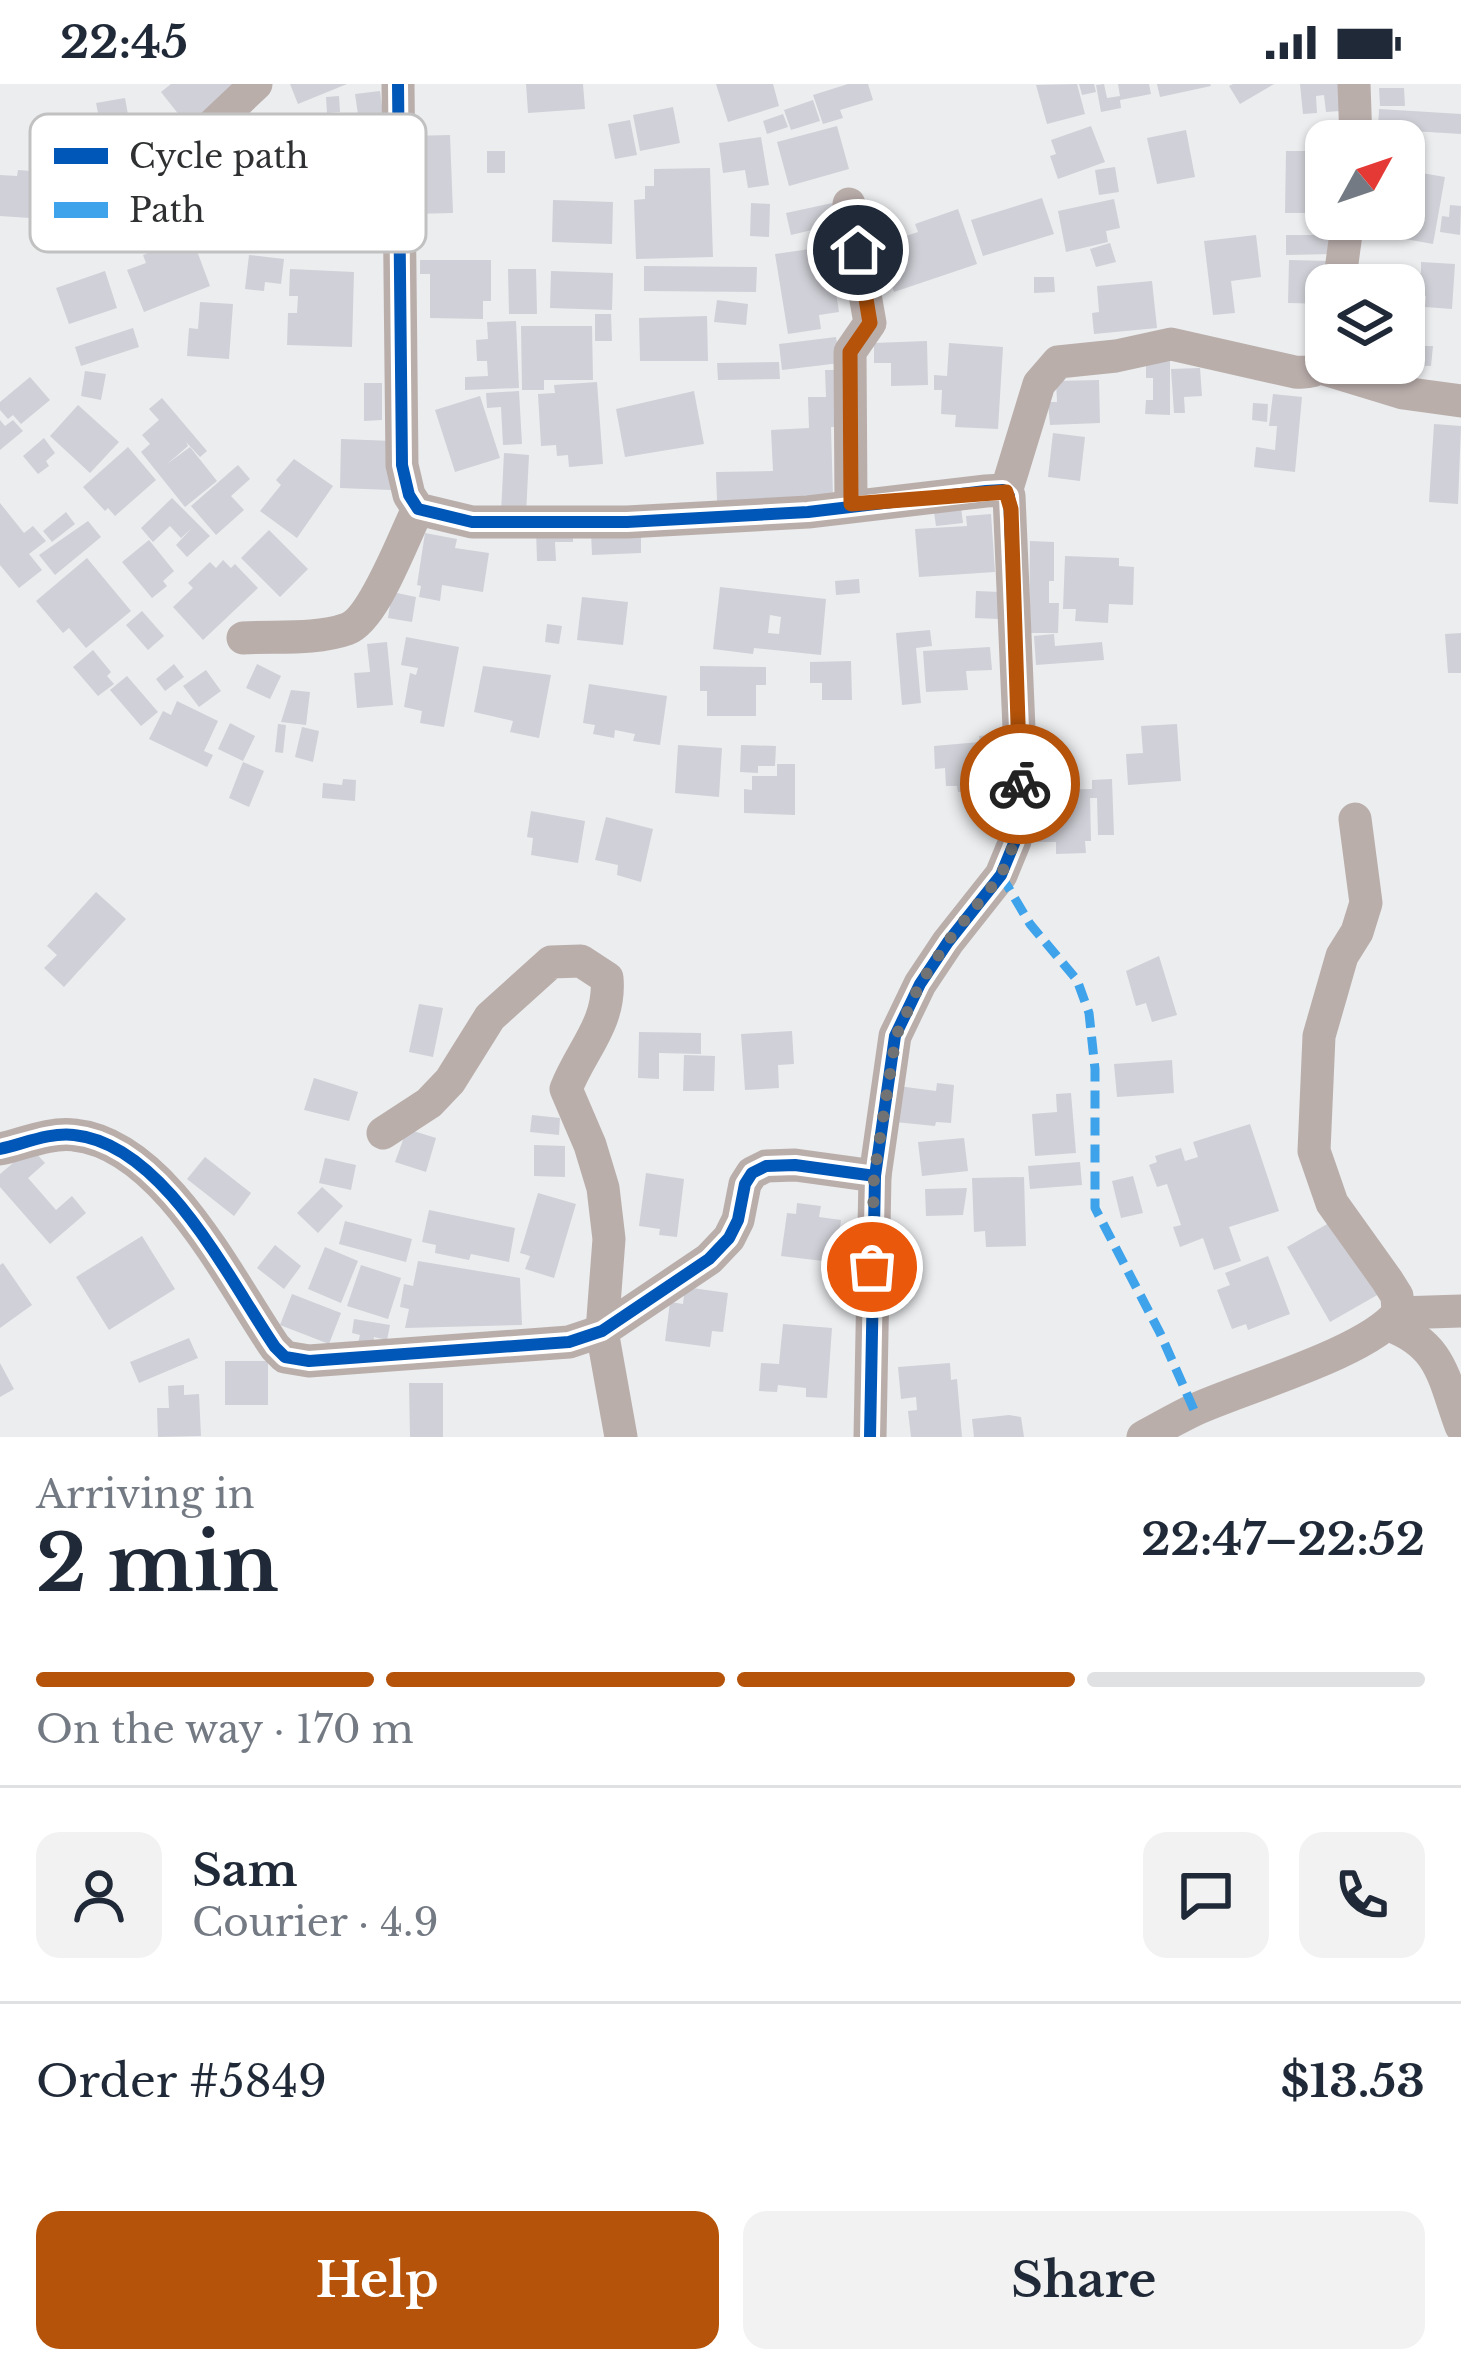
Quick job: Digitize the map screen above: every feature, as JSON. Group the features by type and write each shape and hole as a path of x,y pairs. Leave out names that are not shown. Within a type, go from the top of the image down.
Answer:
{"street":[{"path":"224,114 256,84"},
{"path":"398,84 398,114"},
{"path":"1354,84 1355,120"},
{"path":"849,203 870,323 850,352 851,504"},
{"path":"400,252 402,465 409,495 418,509 472,522 627,523 808,512 851,504 1006,492"},
{"path":"870,1437 874,1176 896,1036 920,984 1001,875 1015,841 1021,775 1011,509 1006,492 1039,384 1058,362 1171,344 1305,372"},
{"path":"1377,384 1403,394 1461,400"},
{"path":"243,638 328,633 356,625 418,509"},
{"path":"1355,819 1366,903 1357,932 1342,956 1319,1036 1314,1151 1332,1203 1397,1296 1394,1319"},
{"path":"383,1132 429,1103 450,1081 490,1017 551,962 581,962 606,977 597,1034 566,1089 603,1188 609,1239 602,1331 621,1437"},
{"path":"0,1149 67,1134 95,1138 127,1157 168,1192 208,1239 275,1347 297,1360 533,1348 569,1342 602,1331 710,1259 738,1220 752,1173 766,1166 795,1166 874,1176"},
{"path":"1143,1437 1194,1410 1308,1366 1394,1319 1461,1312"},
{"path":"1394,1319 1428,1346 1461,1426"}],"building":[{"path":"171,84 237,84 200,114 178,114 161,92"},
{"path":"290,84 347,84 298,104"},
{"path":"526,84 583,84 585,109 528,113"},
{"path":"716,84 773,84 779,106 728,122"},
{"path":"848,84 868,84 873,100 840,110 843,118 823,124 813,95"},
{"path":"1077,84 1085,114 1047,124 1036,85"},
{"path":"1079,84 1094,84 1096,92 1082,95"},
{"path":"1104,84 1107,98 1120,96 1118,84 1149,84 1151,94 1120,100 1121,108 1101,112 1096,85"},
{"path":"1157,84 1210,84 1211,86 1160,97"},
{"path":"1274,84 1240,104 1229,86"},
{"path":"1300,84 1338,84 1340,111 1326,112 1324,95 1316,96 1317,113 1303,114"},
{"path":"1379,88 1404,88 1405,106 1380,106"},
{"path":"380,91 383,114 358,114 355,94"},
{"path":"339,96 340,112 327,113 326,97"},
{"path":"125,98 128,114 98,114 96,103"},
{"path":"813,100 820,121 791,130 784,110"},
{"path":"673,107 680,143 640,151 633,115"},
{"path":"1379,109 1461,114 1461,134 1425,132 1425,120 1378,120"},
{"path":"783,114 788,127 767,134 763,121"},
{"path":"630,120 637,155 615,159 608,124"},
{"path":"837,126 849,169 789,186 777,142"},
{"path":"1091,126 1105,162 1058,179 1050,156 1056,154 1051,140"},
{"path":"1186,130 1195,177 1157,184 1147,138"},
{"path":"450,135 453,213 426,214 426,136"},
{"path":"761,137 769,185 748,188 745,170 723,173 719,143"},
{"path":"487,151 505,151 505,173 487,173"},
{"path":"1286,151 1305,151 1305,213 1285,213"},
{"path":"1115,167 1119,192 1099,195 1095,170"},
{"path":"710,168 713,257 636,259 634,200 645,199 645,186 654,186 654,169"},
{"path":"18,170 30,171 30,218 0,216 0,175 17,176"},
{"path":"1425,174 1445,177 1433,244 1411,240 1425,240"},
{"path":"1042,198 1054,234 983,256 971,220"},
{"path":"1114,199 1120,228 1106,231 1108,242 1066,252 1058,211"},
{"path":"553,200 613,202 612,244 552,242"},
{"path":"837,202 848,250 818,256 812,230 791,235 786,213"},
{"path":"751,203 770,204 769,237 750,236"},
{"path":"1450,205 1461,206 1460,235 1440,232 1442,216 1449,217"},
{"path":"958,209 977,264 894,292 878,245 918,232 915,224"},
{"path":"1256,235 1261,277 1231,281 1235,313 1213,315 1204,241"},
{"path":"1286,235 1334,240 1334,254 1286,255"},
{"path":"1110,243 1116,262 1096,267 1090,249"},
{"path":"810,249 813,269 832,266 839,312 819,315 821,329 788,334 775,254"},
{"path":"197,252 210,286 144,312 127,270 146,263 143,255"},
{"path":"249,255 284,259 281,284 265,282 264,291 245,289"},
{"path":"420,260 491,260 491,301 483,301 483,319 430,318 430,274 420,274"},
{"path":"1289,260 1330,261 1305,264 1305,303 1288,303"},
{"path":"1421,262 1455,264 1452,309 1425,307 1425,264"},
{"path":"644,266 757,267 756,292 644,291"},
{"path":"290,269 354,272 352,347 287,345 288,313 297,313 298,296 289,296"},
{"path":"508,269 536,269 537,314 509,314"},
{"path":"105,271 117,308 69,324 56,288"},
{"path":"551,271 613,273 612,310 550,308"},
{"path":"1034,277 1054,277 1055,292 1034,293"},
{"path":"1152,281 1157,328 1094,334 1092,313 1099,312 1097,286"},
{"path":"717,300 748,304 746,325 714,322"},
{"path":"200,302 233,304 229,359 187,356 189,328 198,329"},
{"path":"595,314 611,314 612,341 595,341"},
{"path":"707,316 708,361 640,361 639,318"},
{"path":"516,321 519,388 465,390 465,377 488,376 487,361 477,361 476,340 488,339 487,322"},
{"path":"521,326 592,326 593,380 544,380 544,390 522,390"},
{"path":"133,328 139,347 81,366 75,347"},
{"path":"836,337 840,363 782,370 779,344"},
{"path":"927,341 928,385 891,386 891,363 874,363 874,343"},
{"path":"949,343 1003,347 998,429 955,427 956,415 941,414 942,390 934,390 934,375 947,376"},
{"path":"1425,346 1433,346 1431,366 1425,366"},
{"path":"1146,359 1170,360 1170,415 1145,414 1146,400 1153,400 1153,378 1146,378"},
{"path":"779,362 780,379 718,380 717,363"},
{"path":"1200,368 1202,396 1184,397 1185,413 1174,413 1171,369"},
{"path":"825,370 844,370 845,427 831,427 833,498 717,501 716,472 773,471 771,430 809,428 808,397 826,397"},
{"path":"85,371 106,374 101,400 81,396"},
{"path":"30,377 50,400 21,424 13,415 8,419 0,402"},
{"path":"1099,380 1100,423 1050,425 1048,402 1057,402 1056,381"},
{"path":"597,382 603,464 569,467 568,455 557,456 556,445 541,446 538,394 555,393 554,385"},
{"path":"364,383 382,383 382,420 364,421"},
{"path":"519,391 522,444 503,445 501,407 487,408 486,393"},
{"path":"694,391 704,444 625,457 616,409"},
{"path":"1273,394 1302,397 1295,472 1254,467 1256,447 1275,450 1277,426 1269,426"},
{"path":"480,396 500,458 455,472 435,410"},
{"path":"162,398 207,451 200,457 186,442 188,446 167,464 190,447 217,481 185,507 141,452 150,444 142,435 159,420 149,409"},
{"path":"1253,403 1268,404 1267,422 1252,420"},
{"path":"78,405 119,442 90,473 50,436"},
{"path":"0,420 5,426 13,420 23,431 0,450"},
{"path":"1434,424 1461,426 1458,504 1429,502"},
{"path":"1053,433 1085,437 1080,481 1048,477"},
{"path":"44,438 55,453 38,474 23,456"},
{"path":"341,439 393,441 391,490 340,488"},
{"path":"128,447 156,480 115,516 83,487"},
{"path":"504,453 529,455 526,515 501,513"},
{"path":"294,459 333,486 297,538 260,511"},
{"path":"238,465 250,479 231,496 244,510 216,535 191,506"},
{"path":"172,498 210,536 187,557 176,545 192,528 181,538 170,526 153,542 141,528"},
{"path":"0,503 24,533 33,526 46,541 29,554 42,570 19,588 0,565"},
{"path":"961,508 963,523 936,526 934,512"},
{"path":"66,512 75,524 52,542 43,531"},
{"path":"991,514 995,572 919,577 915,529 967,526 966,516"},
{"path":"88,521 101,537 55,575 39,555"},
{"path":"573,528 573,542 555,542 556,561 537,561 536,529"},
{"path":"269,530 308,569 280,597 241,558"},
{"path":"641,531 641,553 592,555 591,532"},
{"path":"425,533 457,539 455,548 489,553 483,592 442,585 440,601 419,597"},
{"path":"149,540 174,571 163,581 167,586 152,598 122,562"},
{"path":"1030,541 1054,542 1049,603 1059,603 1058,633 1029,633"},
{"path":"1065,556 1119,558 1119,566 1134,567 1133,605 1109,604 1108,623 1075,621 1076,609 1063,609"},
{"path":"87,558 131,611 86,648 69,628 63,633 36,601"},
{"path":"223,560 231,568 235,564 258,588 203,640 173,607 193,588 188,583 210,562 216,568"},
{"path":"859,579 860,593 836,595 835,581"},
{"path":"720,587 826,599 821,655 713,649","holes":["770,615 781,617 779,634 768,633"]},
{"path":"976,591 1000,592 999,619 975,618"},
{"path":"392,592 416,597 412,622 388,618"},
{"path":"582,597 628,602 623,645 577,640"},
{"path":"142,611 164,636 148,650 126,625"},
{"path":"547,624 562,626 559,644 545,642"},
{"path":"930,630 932,646 916,648 921,703 902,705 896,633"},
{"path":"1461,633 1461,673 1448,673 1445,634"},
{"path":"1054,634 1055,646 1102,642 1104,660 1036,665 1034,636"},
{"path":"406,637 459,647 444,727 420,723 422,711 404,707 410,673 416,675 418,668 401,665"},
{"path":"387,642 393,705 357,708 354,673 370,672 367,644"},
{"path":"990,647 992,670 966,671 968,690 926,692 923,651"},
{"path":"93,650 111,672 107,676 114,684 98,696 73,667"},
{"path":"851,661 852,700 822,700 822,683 810,683 810,662"},
{"path":"174,664 184,677 165,691 156,679"},
{"path":"257,664 281,676 270,699 246,688"},
{"path":"483,666 551,675 539,738 510,732 513,721 474,712"},
{"path":"700,666 766,667 766,685 756,685 756,716 707,716"},
{"path":"206,670 221,691 199,707 183,686"},
{"path":"127,676 158,712 141,726 110,690"},
{"path":"589,684 667,696 660,745 633,741 635,734 615,730 614,738 593,734 595,725 583,723"},
{"path":"291,690 310,692 306,725 281,722"},
{"path":"177,701 218,721 204,751 213,755 207,767 149,739 163,711 171,715"},
{"path":"230,723 255,736 243,761 218,749"},
{"path":"278,724 286,725 283,753 275,752"},
{"path":"1177,724 1181,781 1128,785 1126,754 1143,753 1141,726"},
{"path":"302,727 319,731 313,762 295,757"},
{"path":"1000,734 1004,789 958,792 957,786 946,786 945,768 935,769 934,746 980,742 979,736"},
{"path":"1033,744 1054,744 1055,761 1034,762"},
{"path":"678,745 722,748 719,797 675,793"},
{"path":"741,745 776,746 775,766 758,766 758,773 740,772"},
{"path":"243,762 264,771 249,807 229,798"},
{"path":"777,764 795,764 795,815 744,813 744,789 752,790 752,776 777,776"},
{"path":"343,779 356,780 355,801 322,798 323,783 342,785"},
{"path":"1112,779 1114,835 1098,835 1097,798 1090,798 1091,841 1085,841 1086,853 1056,854 1056,842 1036,842 1031,790 1092,789 1092,780"},
{"path":"531,811 585,821 578,863 531,855 533,838 527,837"},
{"path":"606,817 653,829 641,882 617,875 618,865 595,860"},
{"path":"96,892 126,919 64,987 44,968 57,955 47,946"},
{"path":"1159,956 1177,1015 1152,1022 1146,1003 1136,1006 1126,971"},
{"path":"419,1004 443,1008 433,1057 409,1052"},
{"path":"792,1031 794,1064 778,1065 779,1088 745,1090 741,1034"},
{"path":"639,1032 701,1033 701,1054 659,1053 659,1079 638,1078"},
{"path":"684,1055 715,1056 714,1091 683,1091"},
{"path":"1172,1060 1174,1093 1117,1097 1114,1064"},
{"path":"314,1078 358,1092 349,1121 304,1110"},
{"path":"937,1083 954,1085 951,1123 895,1122 898,1086 936,1091"},
{"path":"1071,1093 1076,1153 1035,1156 1032,1114 1057,1112 1056,1094"},
{"path":"532,1115 560,1118 559,1135 530,1132"},
{"path":"1250,1124 1279,1211 1229,1227 1241,1261 1214,1270 1203,1238 1180,1247 1173,1227 1181,1225 1167,1184 1157,1187 1149,1165 1157,1162 1155,1156 1181,1148 1185,1161 1198,1157 1193,1142"},
{"path":"407,1129 436,1138 426,1172 395,1162"},
{"path":"964,1138 968,1171 922,1176 918,1142"},
{"path":"534,1145 565,1146 565,1177 534,1176"},
{"path":"31,1148 45,1163 28,1178 56,1210 72,1196 86,1213 50,1244 0,1187 0,1174"},
{"path":"205,1157 251,1193 234,1216 187,1179"},
{"path":"325,1158 356,1165 351,1190 319,1183"},
{"path":"1080,1162 1082,1185 1030,1189 1028,1166"},
{"path":"646,1173 684,1179 677,1237 639,1226"},
{"path":"1133,1176 1143,1213 1121,1218 1112,1181"},
{"path":"1024,1177 1026,1246 986,1247 985,1231 974,1232 972,1178"},
{"path":"322,1187 343,1206 318,1233 297,1213"},
{"path":"967,1188 963,1215 926,1216 925,1189"},
{"path":"538,1193 576,1204 554,1278 525,1269 530,1256 520,1253"},
{"path":"797,1203 821,1206 819,1217 841,1220 836,1257 824,1256 823,1261 781,1256 787,1213 796,1214"},
{"path":"429,1210 515,1228 509,1262 435,1253 436,1245 422,1242"},
{"path":"1336,1219 1379,1294 1330,1322 1287,1247"},
{"path":"345,1221 412,1239 406,1262 339,1244"},
{"path":"142,1236 175,1289 109,1330 76,1277"},
{"path":"275,1245 301,1266 284,1289 257,1268"},
{"path":"325,1247 358,1261 341,1303 308,1289"},
{"path":"1268,1256 1290,1314 1248,1330 1246,1324 1232,1329 1217,1290 1230,1285 1225,1273"},
{"path":"418,1261 520,1278 522,1325 405,1328 409,1309 400,1307 404,1284 413,1286"},
{"path":"0,1265 32,1305 0,1328"},
{"path":"361,1265 401,1278 388,1319 347,1306"},
{"path":"685,1287 728,1293 723,1332 712,1331 710,1347 665,1341 670,1302 683,1304"},
{"path":"292,1294 341,1313 329,1344 280,1325"},
{"path":"354,1319 390,1325 387,1340 374,1337 373,1345 358,1343 360,1335 352,1333"},
{"path":"783,1324 832,1328 827,1398 806,1397 806,1388 778,1385 777,1392 759,1391 761,1363 779,1364"},
{"path":"189,1338 198,1358 139,1383 130,1362"},
{"path":"225,1361 268,1361 268,1405 225,1405"},
{"path":"0,1363 14,1389 0,1397"},
{"path":"950,1363 951,1380 957,1379 962,1437 911,1437 908,1411 917,1410 916,1397 901,1399 898,1367"},
{"path":"409,1383 443,1383 443,1437 410,1437"},
{"path":"184,1385 184,1395 199,1394 201,1436 158,1437 157,1408 169,1408 168,1386"},
{"path":"1021,1417 1024,1437 974,1437 972,1419"}],"marked path":[{"path":"1001,875 1030,924 1077,980 1089,1013 1095,1069 1095,1208 1194,1410"}],"cycle path":[{"path":"398,84 398,114"},
{"path":"400,252 402,465 409,495 418,509 472,522 627,522 808,512 986,491 1003,490 1009,496 1021,775 1015,841 1001,875 920,984 895,1036 875,1176 870,1437"},
{"path":"0,1149 74,1135 107,1144 137,1162 191,1219 275,1347 285,1357 309,1361 569,1342 602,1331 709,1259 729,1238 752,1173 766,1166 795,1165 875,1176"}],"way so far":[{"path":"872,1267 874,1176 896,1036 920,984 948,941 1001,875 1015,841 1020,784"}],"route":[{"path":"858,250 870,323 850,352 851,504 1006,492 1011,509 1020,784"}]}
